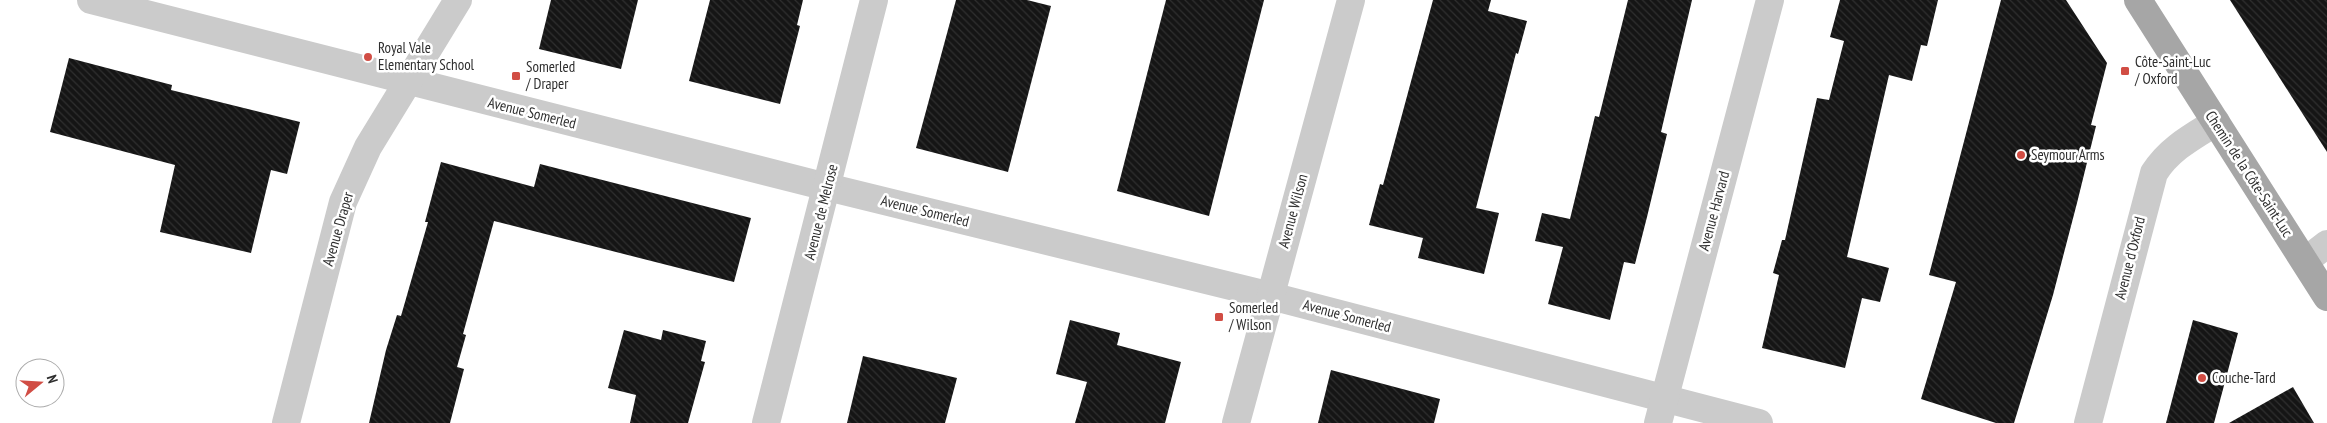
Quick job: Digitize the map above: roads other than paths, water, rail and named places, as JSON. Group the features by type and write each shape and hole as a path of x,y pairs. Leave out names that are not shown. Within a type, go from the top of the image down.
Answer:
{"main road":[{"name":"Chemin de la Côte-Saint-Luc","path":"2138,0 2327,297"}],"street":[{"name":"Avenue Somerled","path":"91,0 827,187 1271,296 1662,411 1759,423"},
{"name":"Avenue Draper","path":"286,423 343,202 368,147 407,80 458,0"},
{"name":"Avenue de Melrose","path":"766,423 874,0"},
{"name":"Avenue Wilson","path":"1236,423 1351,0"},
{"name":"Avenue Harvard","path":"1662,411 1770,0"},
{"name":"Avenue d'Oxford","path":"2088,423 2154,173 2162,160 2172,150 2216,122"},
{"path":"2305,261 2327,244"}],"place":[{"name":"Royal Vale Elementary School","path":"368,57"},
{"name":"Côte-Saint-Luc / Oxford","path":"2125,71"},
{"name":"Somerled / Draper","path":"516,76"},
{"name":"Seymour Arms","path":"2021,155"},
{"name":"Somerled / Wilson","path":"1219,317"},
{"name":"Couche-Tard","path":"2202,378"}]}
